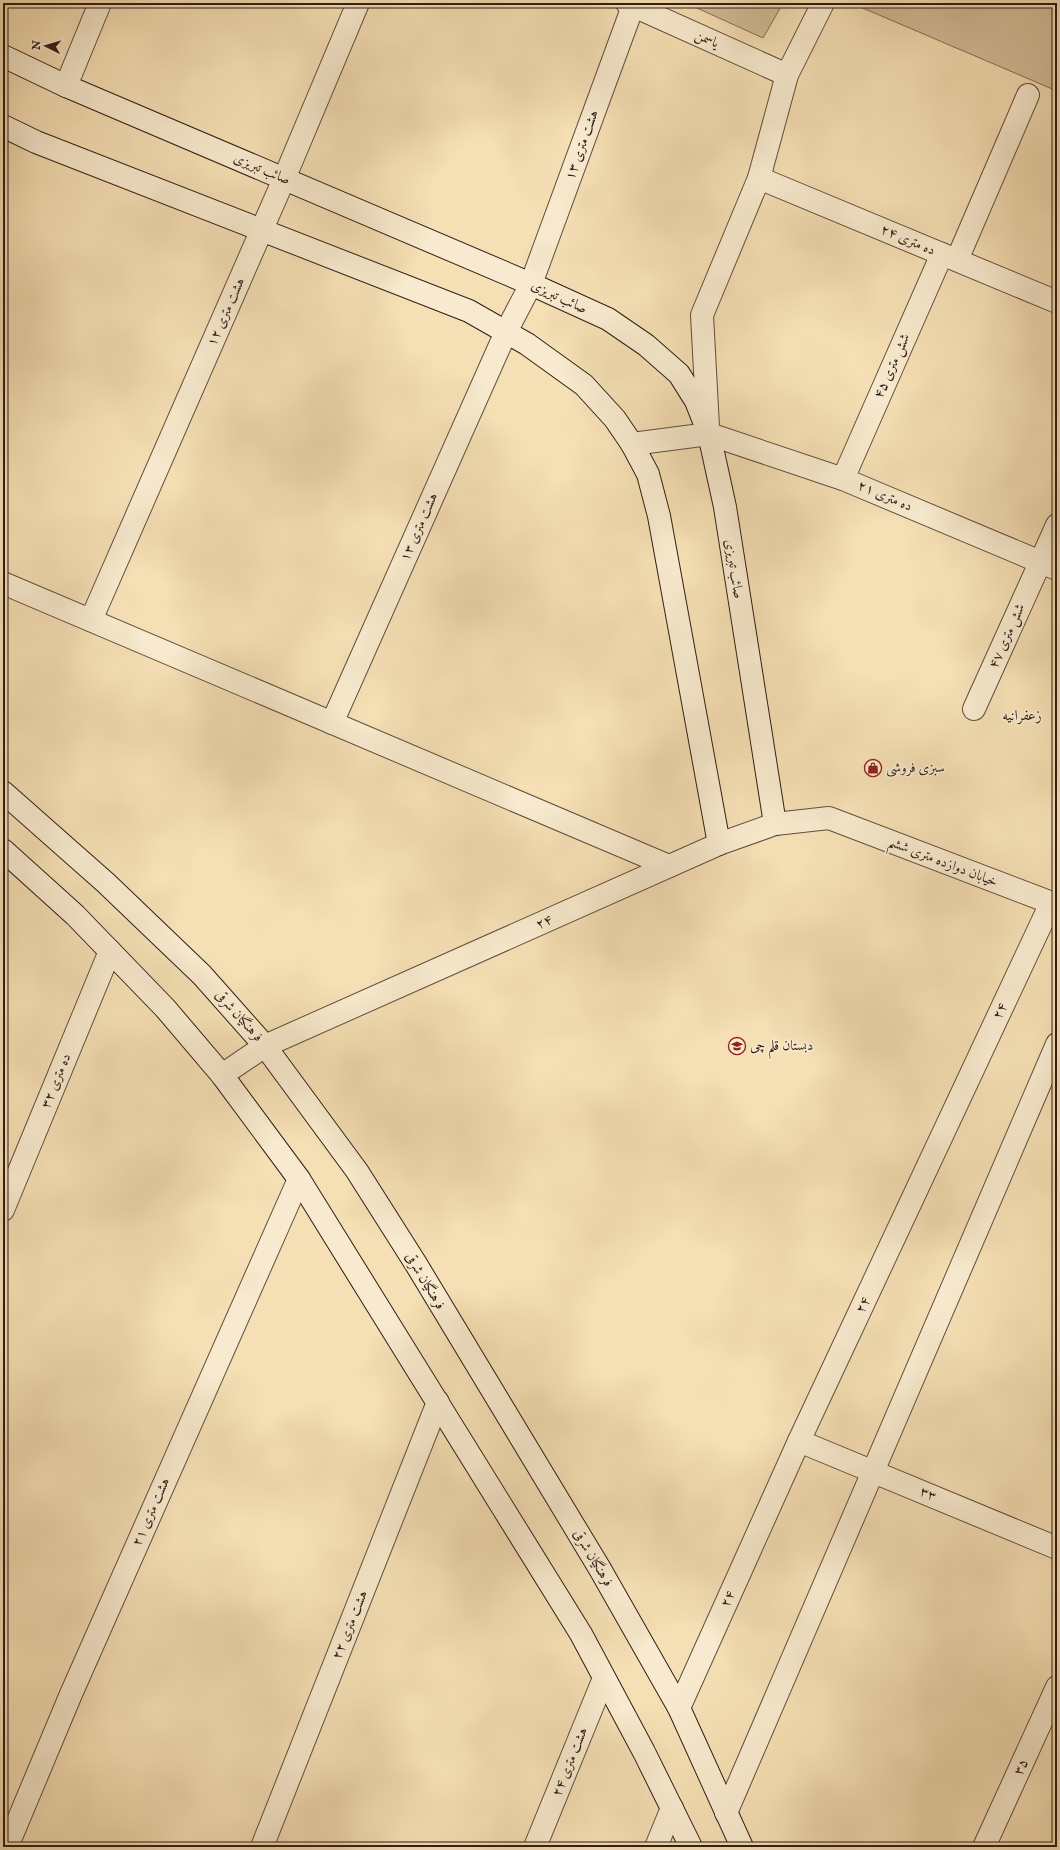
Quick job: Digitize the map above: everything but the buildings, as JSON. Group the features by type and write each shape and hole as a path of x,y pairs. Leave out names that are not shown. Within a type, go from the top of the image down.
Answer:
{"street":[{"path":"66,86 100,3"},
{"name":"هشت متری ۱۲","path":"91,620 262,230 358,3"},
{"path":"632,444 709,434 702,315 759,178 787,75 824,3"},
{"name":"یاسمن","path":"630,4 787,75"},
{"name":"هشت متری ۱۳","path":"332,723 506,332 531,284 630,4"},
{"name":"صائب تبریزی","path":"3,56 66,86 531,284 608,319 646,345 679,374 696,401 709,434 724,507 775,824"},
{"name":"شش متری ۴۵","path":"843,479 1028,95"},
{"path":"3,126 36,142 469,311 527,344 584,385 615,420 632,444 648,474 659,516 719,844"},
{"name":"ده متری ۲۴","path":"759,178 1057,302"},
{"name":"ده متری ۲۱","path":"709,434 843,479 1048,565"},
{"name":"شش متری ۴۷","path":"974,709 1048,565 1057,525"},
{"path":"3,583 669,866"},
{"name":"فرهنگیان شرقی","path":"3,792 106,883 202,975 265,1046 357,1171 416,1264 600,1569 679,1708 742,1847"},
{"name":"۲۴","path":"222,1075 265,1046 719,844 775,824 830,818"},
{"name":"خیابان دوازده متری ششم","path":"830,818 1054,904"},
{"path":"3,850 75,915 165,1008 222,1075 299,1179 580,1634 691,1847"},
{"name":"۲۴","path":"679,1708 799,1441 1054,904"},
{"name":"ده متری ۳۲","path":"3,1210 110,951"},
{"path":"726,1813 1057,1044"},
{"name":"هشت متری ۲۱","path":"7,1847 71,1694 299,1179"},
{"name":"هشت متری ۲۲","path":"262,1847 438,1402"},
{"name":"۳۳","path":"799,1441 1057,1548"},
{"name":"هشت متری ۲۴","path":"535,1847 604,1678"},
{"name":"۳۵","path":"984,1847 1057,1687"},
{"path":"656,1847 672,1808"}],"shaded area":[{"path":"686,3 783,3 763,38"},
{"path":"859,3 1057,3 1057,91 858,6"}],"place":[{"name":"سبزی فروشی","path":"873,768"},
{"name":"دبستان قلم چی","path":"737,1046"}],"district":[{"name":"زعفرانیه","path":"1022,715"}]}
